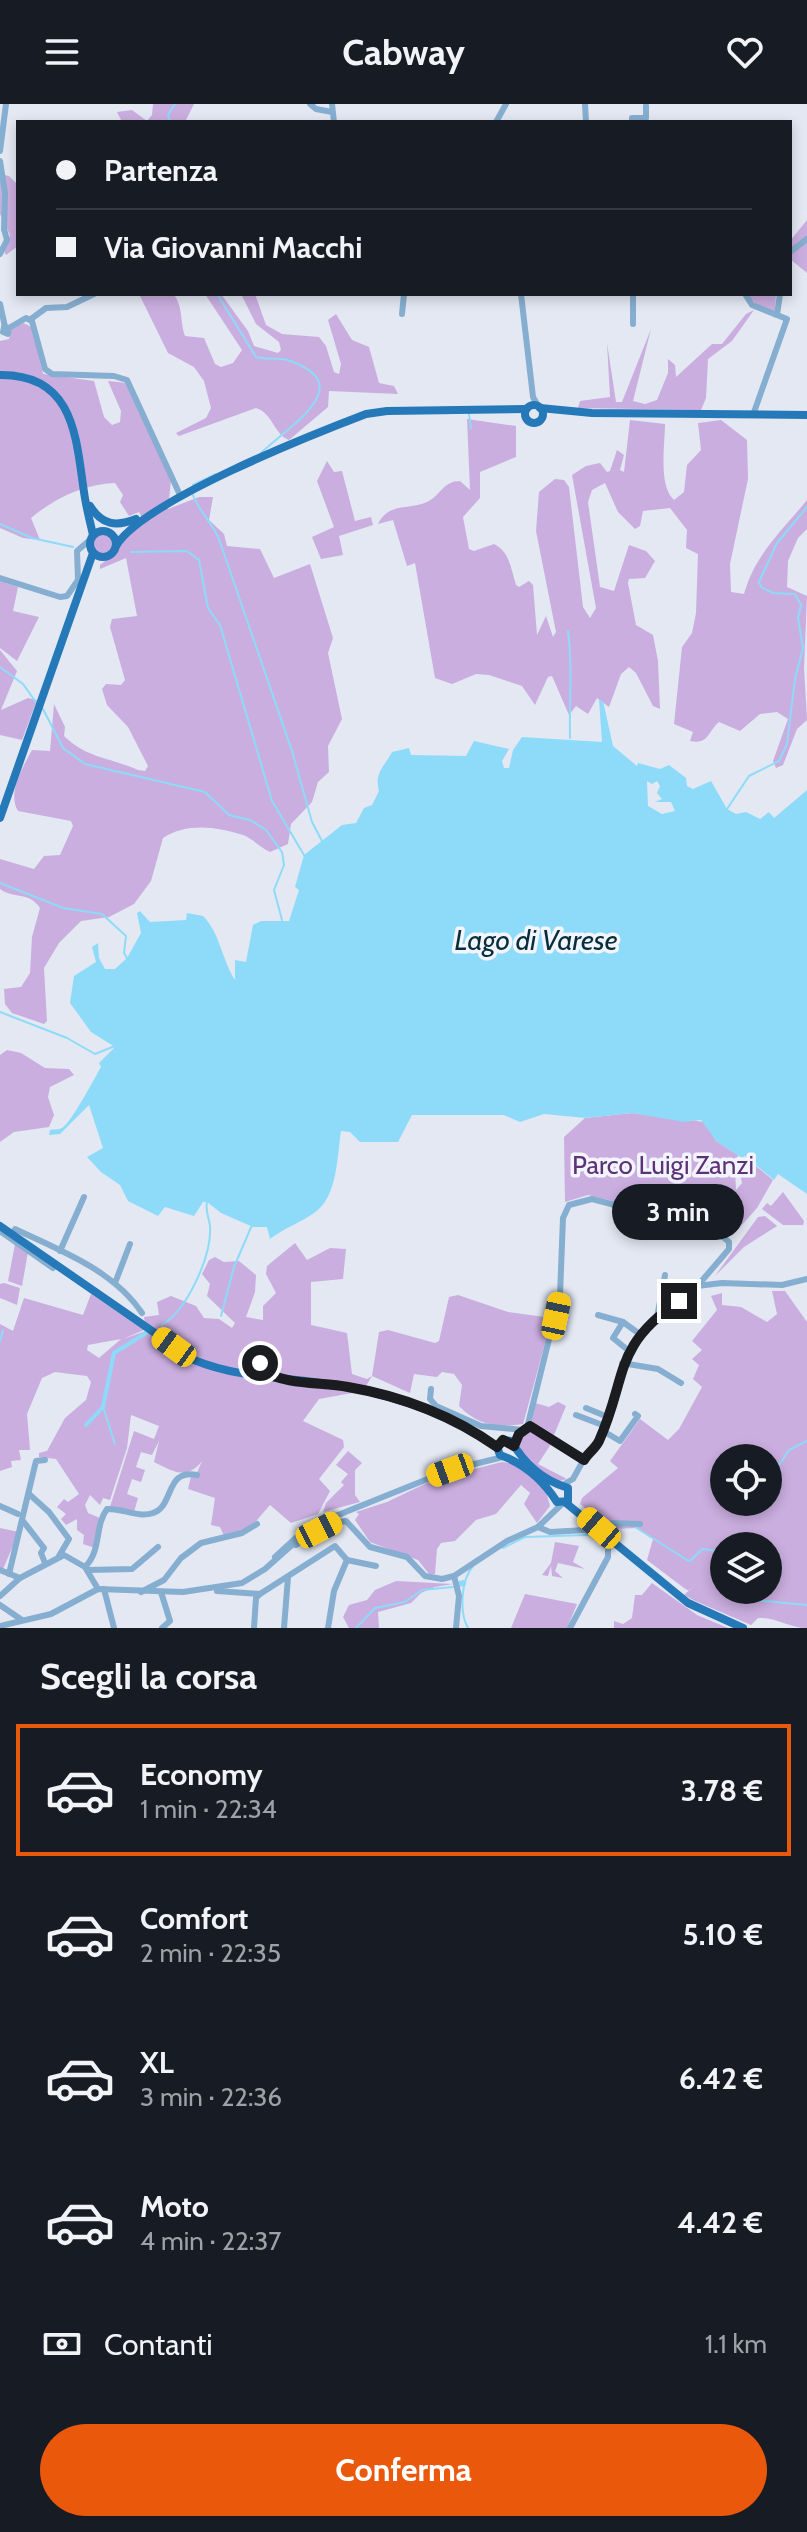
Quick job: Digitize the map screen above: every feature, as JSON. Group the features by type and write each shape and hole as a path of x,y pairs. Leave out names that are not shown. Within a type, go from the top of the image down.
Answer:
{"main road":[{"path":"0,375 26,378 45,389 69,415 77,432 93,552 85,583 40,707 4,794 0,818"},
{"path":"85,583 103,557 110,555 125,531 150,513 180,495 366,414 533,409 807,415"},
{"path":"199,488 228,481 329,429"},
{"path":"236,471 263,465 282,450"},
{"path":"84,495 106,523 126,523 150,513"},
{"path":"90,516 116,546"},
{"path":"92,536 125,531"},
{"path":"93,552 103,557"},
{"path":"0,1228 14,1232 194,1360 231,1373 362,1390 414,1404 479,1435 520,1458 566,1496 598,1531 688,1603 743,1628"},
{"path":"502,1449 548,1485 554,1498 566,1496"}],"street":[{"path":"0,151 6,104"},
{"path":"310,104 316,109 332,108"},
{"path":"632,120 646,118 646,106"},
{"path":"0,161 5,193 2,228 7,240 0,254"},
{"path":"0,304 5,332 46,308 67,307 90,296"},
{"path":"402,314 404,296"},
{"path":"521,296 533,409"},
{"path":"633,296 633,324"},
{"path":"746,296 752,305 787,319 753,415"},
{"path":"777,315 780,296"},
{"path":"31,319 48,372 114,376 130,383 180,495"},
{"path":"0,578 60,597 67,596 78,580 79,547 92,536"},
{"path":"79,547 93,552"},
{"path":"60,1251 84,1197"},
{"path":"265,1569 295,1536 310,1524 502,1449 525,1429 560,1295 565,1212 573,1202 587,1198 713,1230 731,1245 697,1286 657,1317 629,1351 622,1363 608,1417 596,1447 584,1457 566,1496 540,1526 507,1541 454,1576 429,1578 411,1559 370,1547 346,1521 295,1536"},
{"path":"0,1228 53,1268"},
{"path":"14,1232 60,1251 115,1283 130,1295 142,1313"},
{"path":"115,1283 130,1244"},
{"path":"657,1317 665,1275"},
{"path":"697,1286 722,1283 782,1285 807,1279"},
{"path":"598,1315 623,1322 641,1335"},
{"path":"623,1322 613,1338 629,1351"},
{"path":"260,1363 263,1371 277,1378"},
{"path":"622,1363 654,1368 681,1383"},
{"path":"431,1389 432,1403 471,1422 525,1429 584,1457"},
{"path":"586,1408 608,1417"},
{"path":"576,1415 604,1428 620,1441 638,1416 635,1414"},
{"path":"9,1574 36,1461 45,1460"},
{"path":"89,1567 95,1553 100,1523 107,1509 153,1513 161,1509 174,1481 186,1474 197,1475"},
{"path":"29,1494 49,1512 69,1539 59,1556"},
{"path":"553,1510 554,1498"},
{"path":"0,1506 21,1516 44,1548 41,1553 45,1563"},
{"path":"285,1554 305,1533 334,1516"},
{"path":"540,1526 550,1532 598,1531 613,1523 640,1524"},
{"path":"141,1592 164,1580 181,1558 201,1543 242,1533 257,1524"},
{"path":"2,1625 37,1618 68,1607 101,1589 161,1592 242,1583 319,1530"},
{"path":"570,1628 608,1557 608,1547 598,1531"},
{"path":"254,1628 256,1598 335,1546 347,1560 376,1566"},
{"path":"0,1596 20,1578 59,1556 70,1557 89,1567 116,1571 132,1569 158,1547"},
{"path":"328,1628 334,1591 347,1560"},
{"path":"89,1567 101,1589 114,1628"},
{"path":"0,1570 20,1578"},
{"path":"454,1576 459,1596 456,1628"},
{"path":"284,1628 288,1577"},
{"path":"198,1590 260,1594"},
{"path":"161,1592 170,1621 162,1628"},
{"path":"0,1605 16,1619 25,1620"},
{"path":"2,1625 9,1612"},
{"path":"37,1618 42,1628"}],"green space":[{"path":"153,104 194,104 186,120 148,120 152,115"},
{"path":"132,110 146,120 121,120 117,112"},
{"path":"0,174 9,176 16,183 16,248 6,255 4,251 10,235 0,214"},
{"path":"807,220 807,273 792,261 792,239"},
{"path":"140,296 175,296 185,336 204,338 215,364 221,367 233,363 242,350 206,296 222,296 248,331 254,346 278,353 281,350 279,342 256,324 242,296 256,296 266,325 282,334 319,337 326,346 334,372 339,374 341,364 328,320 336,314 352,340 369,347 379,383 394,386 398,394 329,391 328,407 289,440 280,434 266,414 256,408 179,436 176,433 206,418 211,408 204,381 194,367 168,353"},
{"path":"748,296 776,296 775,311 756,304"},
{"path":"754,310 732,341 708,359 706,398 701,410 578,408 580,401 610,397 607,343 616,402 622,402 651,329 633,401 645,404 657,400 668,373 668,359 675,365 676,377 712,344 722,344 746,314"},
{"path":"23,323 32,327 43,374 94,381 104,417 112,425 120,422 121,411 108,381 127,383 171,480 168,509 199,497 213,497 209,520 224,534 227,546 260,549 274,578 310,564 333,638 328,653 342,719 328,746 329,772 318,782 312,802 291,824 288,844 270,852 243,835 202,828 182,830 163,838 151,881 134,904 109,917 81,921 59,943 44,968 47,1021 44,1024 12,1013 5,1004 4,989 21,987 30,973 32,937 40,908 31,899 0,889 0,859 34,869 44,856 60,855 73,826 71,821 18,811 15,804 15,788 32,750 50,751 54,704 65,727 64,736 73,744 138,770 145,771 148,766 128,727 107,705 102,689 106,684 121,685 125,680 110,627 112,619 137,616 126,558 100,569 100,565 143,520 139,512 129,516 120,502 123,495 115,483 81,489 40,511 31,518 40,540 23,538 0,528 0,341 9,339 12,329"},
{"path":"467,419 516,426 516,457 480,472 480,498 463,517 469,549 474,551 494,544 507,556 516,585 519,587 529,581 533,585 537,635 546,616 553,637 556,632 536,531 539,492 555,479 564,480 569,487 583,607 590,618 596,608 572,475 586,466 600,463 607,472 610,471 617,450 624,455 620,470 624,472 630,420 665,424 664,475 669,494 674,500 684,492 687,465 701,450 698,423 721,420 747,440 748,479 730,564 731,592 744,594 762,555 807,500 807,529 798,538 788,561 787,587 807,596 804,668 807,720 797,729 783,765 776,768 773,761 788,719 777,712 760,714 740,731 719,722 705,739 696,742 690,741 693,732 674,724 682,647 692,633 696,613 698,554 686,548 687,530 670,508 643,511 640,526 635,529 618,512 605,483 592,490 588,502 600,587 614,591 629,545 646,551 655,561 645,578 629,579 628,583 636,625 653,635 658,661 660,709 653,706 636,673 629,667 621,674 609,707 597,698 588,714 576,706 569,715 552,676 548,677 535,705 522,686 489,675 476,674 452,684 435,678 415,563 407,566 393,520 378,524 388,512 429,501 450,483 460,481 470,490"},
{"path":"327,461 334,472 342,471 355,521 371,517 373,525 339,536 343,555 321,559 312,537 334,527 317,481"},
{"path":"103,534 110,537 113,544 110,551 103,554 96,551 93,544 96,537"},
{"path":"0,581 18,587 13,611 39,617 17,661 0,648"},
{"path":"0,650 17,671 1,710 28,698 37,700 22,740 0,735"},
{"path":"7,1050 21,1053 45,1068 69,1069 74,1075 50,1087 48,1097 54,1115 49,1127 14,1132 0,1142 0,1055"},
{"name":"Parco Luigi Zanzi","path":"632,1113 705,1122 716,1141 738,1155 736,1190 742,1183 739,1169 745,1157 773,1180 757,1208 733,1235 717,1227 588,1195 565,1202 564,1137 585,1118"},
{"path":"783,1192 804,1221 803,1225 783,1225 762,1209 767,1203 771,1206"},
{"path":"765,1216 777,1226 744,1247 715,1276 758,1217"},
{"path":"295,1243 307,1260 330,1248 346,1249 343,1279 311,1282 311,1325 347,1333 352,1374 367,1379 372,1376 363,1391 319,1399 303,1421 343,1440 344,1447 319,1479 330,1491 318,1514 291,1523 270,1505 250,1528 224,1536 220,1527 211,1525 215,1498 188,1489 191,1476 195,1477 202,1461 191,1471 185,1472 154,1462 159,1441 152,1455 141,1452 136,1467 145,1470 141,1482 132,1479 127,1494 138,1498 134,1512 110,1507 134,1431 154,1439 159,1426 131,1415 127,1448 110,1500 103,1498 100,1505 90,1495 85,1505 88,1513 100,1518 95,1548 83,1544 84,1535 77,1530 77,1519 66,1525 61,1519 66,1514 57,1507 64,1499 68,1502 79,1494 56,1459 39,1457 39,1453 47,1451 65,1418 86,1400 91,1382 87,1376 55,1372 42,1378 27,1414 30,1450 19,1450 21,1460 11,1461 12,1467 0,1471 0,1324 13,1331 24,1298 83,1315 91,1294 144,1330 123,1339 146,1331 144,1317 159,1315 157,1302 171,1296 196,1306 204,1318 219,1319 232,1328 235,1323 207,1296 210,1284 202,1274 209,1260 215,1257 224,1262 239,1261 256,1275 255,1292 246,1317 263,1320 263,1306 276,1293 266,1274 267,1266","holes":["121,1339 99,1358 87,1350 88,1345"]},
{"path":"15,1244 28,1252 22,1286 8,1281"},
{"path":"0,1284 20,1288 17,1305 0,1298"},
{"path":"772,1291 785,1291 807,1322 807,1628 765,1618 758,1618 751,1625 684,1595 689,1591 647,1560 653,1539 637,1528 609,1529 580,1504 582,1498 618,1468 610,1461 640,1419 668,1440 679,1429 702,1387 693,1379 699,1365 692,1359 702,1350 692,1341 717,1310 711,1296 722,1293 722,1305 741,1307 767,1322 777,1314"},
{"path":"458,1295 508,1312 552,1318 523,1424 488,1424 466,1412 459,1406 462,1385 454,1374 442,1372 437,1377 414,1374 410,1393 372,1376 379,1332 388,1330 435,1343 439,1341 449,1297"},
{"path":"558,1402 566,1406 554,1435 532,1421 535,1403 549,1407"},
{"path":"530,1431 553,1441 538,1464 567,1479 556,1482 522,1455 518,1445 521,1437"},
{"path":"348,1451 362,1463 355,1470 355,1495 360,1502 323,1512 326,1503 344,1485 341,1482 348,1474 336,1465"},
{"path":"502,1462 516,1464 545,1488 550,1506 537,1523 524,1504 530,1493 521,1485 496,1514 476,1520 455,1541 441,1543 437,1549 435,1574 429,1574 418,1560 370,1542 355,1520 359,1514 356,1512 387,1502 435,1479"},
{"path":"0,1528 19,1532 3,1569 0,1568"},
{"path":"555,1542 579,1546 573,1562 585,1569 558,1563 555,1571 563,1578 552,1576 551,1566 548,1576 542,1575 551,1563"},
{"path":"396,1581 453,1584 435,1587 421,1593 411,1603 378,1612 379,1628 349,1628 343,1617 349,1605 367,1600 375,1590"},
{"path":"652,1583 697,1615 728,1628 614,1628 614,1621 623,1624 632,1618 635,1595 642,1595"},
{"path":"525,1594 577,1604 567,1628 511,1628"}],"water":[{"name":"Lago di Varese","path":"599,700 603,701 613,746 637,766 638,763 660,769 669,765 686,778 687,786 693,789 711,781 727,809 736,814 746,812 760,819 769,812 774,818 807,790 807,1194 778,1174 774,1180 745,1156 742,1158 716,1141 701,1120 684,1122 632,1113 585,1118 544,1114 520,1122 504,1115 412,1115 398,1142 360,1142 350,1132 341,1131 335,1175 328,1197 314,1213 270,1239 267,1227 253,1227 221,1213 207,1202 203,1202 194,1216 165,1207 158,1216 128,1201 120,1185 87,1157 103,1148 89,1105 60,1134 49,1135 50,1130 62,1128 71,1118 101,1067 99,1063 115,1047 91,1032 70,1003 74,976 96,962 92,947 98,943 99,958 105,969 115,969 127,958 141,933 137,913 140,911 150,922 186,920 187,913 203,916 213,930 235,980 235,960 246,962 253,925 261,921 289,921 299,890 295,887 304,855 342,825 356,823 364,808 372,805 379,791 379,775 392,752 409,748 411,755 466,756 474,741 509,749 502,761 504,768 509,768 513,750 522,737 602,742","holes":["647,781 652,784 657,781 660,786 657,793 662,799 655,802 671,802 675,811 662,814 648,806"]}],"waterway":[{"path":"169,120 168,115 175,104"},
{"path":"218,296 256,357 287,360 308,370 318,381 319,393 313,405 261,453"},
{"path":"469,414 471,428"},
{"path":"193,485 216,474"},
{"path":"193,495 219,539 292,751 312,822 323,843"},
{"path":"727,809 749,776 779,761 787,744 795,679 803,648 798,618 801,605 795,594 773,593 761,587 759,582 777,543 807,507"},
{"path":"0,524 32,538 73,547"},
{"path":"131,552 187,551 199,560 208,608 220,625 272,801 304,855"},
{"path":"568,631 570,738"},
{"path":"0,667 23,684 38,705"},
{"path":"43,709 63,748 85,764 205,792 229,815 250,820 266,830 282,852 284,865 274,890 282,920"},
{"path":"0,883 63,908 102,914 126,936 124,953 127,958"},
{"path":"0,1012 67,1038 95,1054 115,1046"},
{"path":"162,1325 189,1295 202,1267 210,1238 207,1202"},
{"path":"221,1316 234,1267 252,1225"},
{"path":"0,1341 3,1330"},
{"path":"86,1425 103,1407 114,1353 146,1333"},
{"path":"103,1407 115,1444"},
{"path":"782,1461 789,1450 807,1441"},
{"path":"635,1527 690,1561 702,1549 710,1550"},
{"path":"503,1548 525,1537 587,1535"},
{"path":"468,1628 463,1614 463,1596 466,1579 473,1566"},
{"path":"356,1628 375,1608 405,1602 422,1590 453,1587"},
{"path":"782,1603 807,1605"}],"route":[{"path":"260,1363 263,1371 277,1378 362,1390 414,1404 448,1418 497,1447 503,1440 511,1441 514,1446 519,1434 530,1426 584,1460 601,1436 623,1360 647,1326 679,1301"}]}
